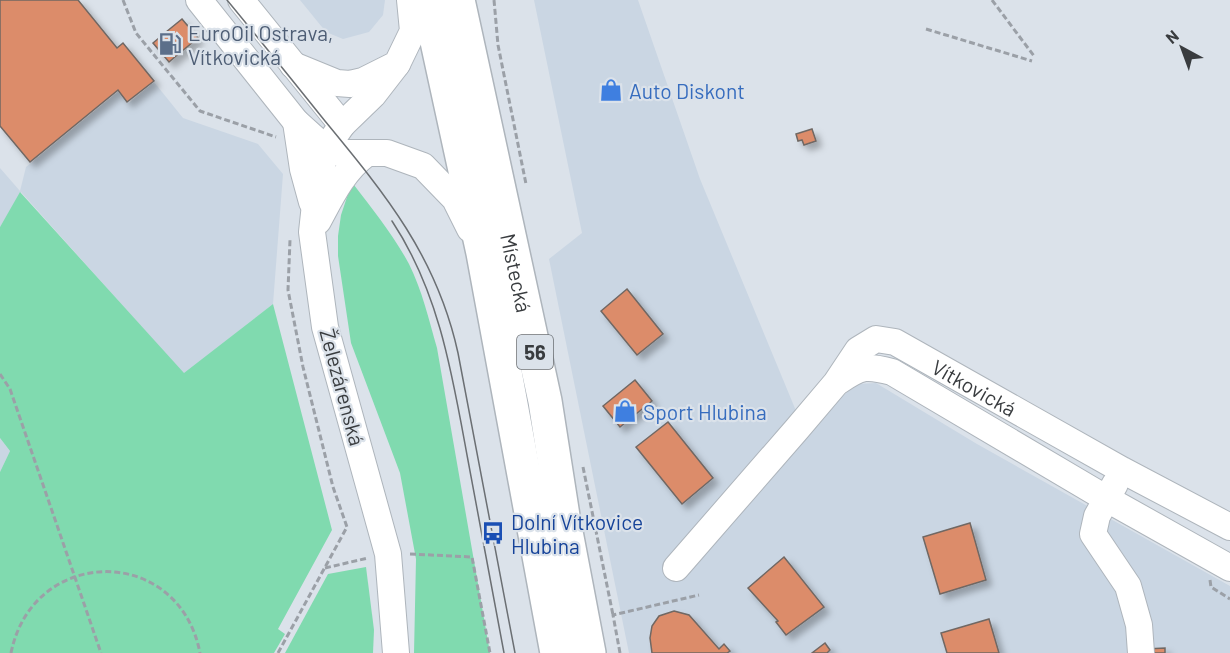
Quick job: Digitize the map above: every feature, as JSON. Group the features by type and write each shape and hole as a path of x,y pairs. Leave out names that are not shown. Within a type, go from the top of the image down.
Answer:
{"highway":[{"name":"Místecká","path":"428,0 483,253 557,653"},
{"name":"Místecká","path":"458,0 545,401 563,516 589,653"},
{"path":"471,54 475,0"}],"street":[{"path":"199,0 290,131 303,168 305,226"},
{"path":"241,0 342,125"},
{"name":"Železárenská","path":"396,653 388,554 325,327 305,226 327,150 342,125 373,95 397,64 413,31 410,0"},
{"path":"293,65 337,83 350,84 363,81 397,64"},
{"path":"290,131 327,150 341,153 387,153 423,166 455,199 483,253"},
{"path":"305,226 357,160 366,154"},
{"name":"Vítkovická","path":"676,568 836,383 858,350 876,339 895,342 1122,470 1230,527"},
{"name":"Vítkovická","path":"836,383 857,368 876,368 892,372 1107,499 1230,568"},
{"path":"1122,470 1097,516 1093,534 1128,586 1139,625 1141,653"}],"path":[{"path":"123,0 136,33 200,111 290,131"},
{"path":"926,29 1033,58 992,0"},
{"path":"278,653 347,527 333,487 303,367 288,290 305,226"},
{"path":"0,374 10,389 101,653"},
{"path":"326,568 388,554 472,557 490,653"},
{"path":"11,653 15,636 27,611 49,589 74,575 98,570 126,573 148,580 169,594 185,612 197,637 200,653"},
{"path":"620,653 613,615 699,595"}],"shaded area":[{"path":"300,0 385,0 383,15 369,32 343,39 326,32"},
{"path":"534,0 638,0 700,179 806,435 838,400 857,384 876,383 977,444 1230,586 1230,653 629,653 549,259 582,233"},
{"path":"154,82 183,118 258,144 283,174 273,304 184,374 21,192 0,227 0,168 20,191 26,167 119,91 129,103"},
{"path":"0,438 10,451 0,472"}],"green space":[{"path":"354,185 390,233 409,264 428,316 437,348 490,653 414,653 416,559 400,473 351,343 338,256 341,215 348,194"},
{"path":"20,192 184,373 273,304 332,530 278,629 285,634 274,653 0,653 0,472 10,451 0,438 0,227"},
{"path":"366,567 374,630 373,653 285,653 328,574"}],"building":[{"path":"0,0 78,0 117,48 123,43 154,81 127,102 118,90 30,162 0,126"},
{"path":"182,19 198,38 182,51 166,32"},
{"path":"166,32 182,51 169,62 153,43"},
{"path":"812,129 816,141 804,145 802,140 798,141 796,134"},
{"path":"627,289 663,334 637,355 601,311"},
{"path":"635,380 652,401 620,427 603,406"},
{"path":"668,422 713,478 682,504 636,447"},
{"path":"970,523 986,580 940,594 923,537"},
{"path":"784,557 824,607 786,635 776,622 778,621 748,588"},
{"path":"674,611 689,615 719,649 724,644 730,651 727,653 652,653 650,638 652,626 659,616"},
{"path":"989,619 999,653 947,653 941,633"},
{"path":"825,643 830,650 827,653 812,653"},
{"path":"1165,648 1165,653 1146,653 1146,649"}],"tram line":[{"path":"227,0 369,175 406,229 437,287 458,353 515,653"},
{"path":"392,221 421,276 442,334 456,394 504,653"}],"place":[{"name":"EuroOil Ostrava, Vítkovická","path":"170,44"},
{"name":"Auto Diskont","path":"611,90"},
{"name":"Sport Hlubina","path":"625,411"},
{"name":"Dolní Vítkovice Hlubina","path":"493,533"}]}
